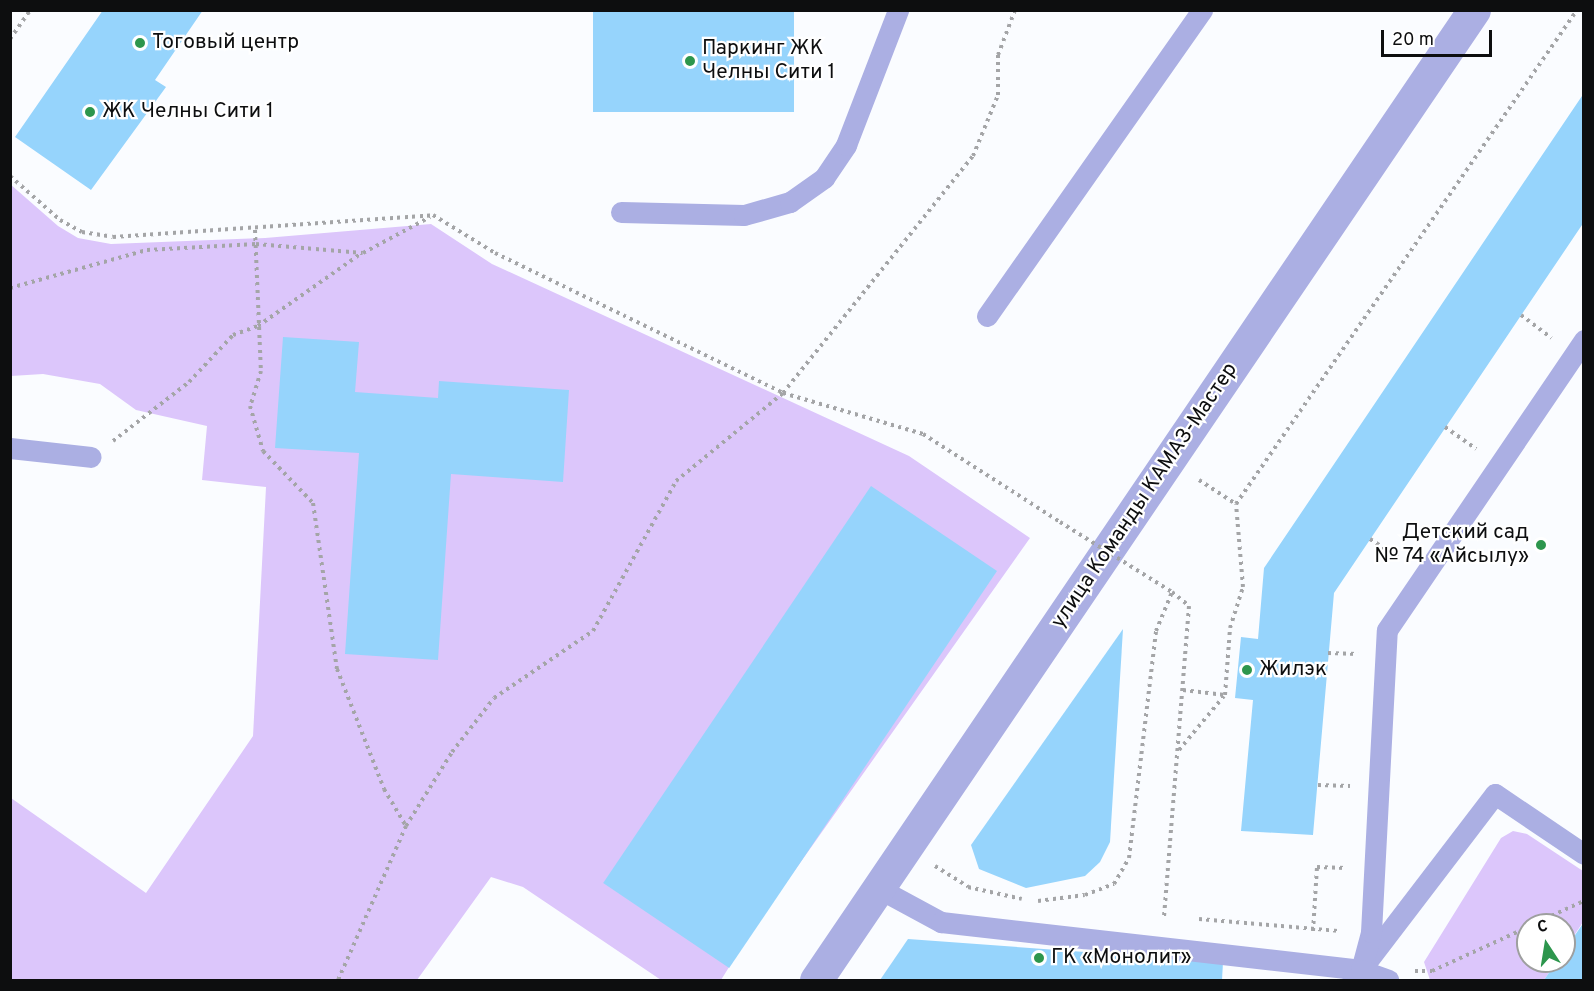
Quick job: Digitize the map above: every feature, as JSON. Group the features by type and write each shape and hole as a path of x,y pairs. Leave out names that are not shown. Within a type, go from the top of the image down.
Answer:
{"street":[{"name":"улица Команды КАМАЗ-Мастер","path":"816,981 1474,10"}],"lane":[{"path":"621,212 744,215 790,202 824,178 846,145 898,10"},
{"path":"987,316 1202,10"},
{"path":"1356,975 1371,932 1387,630 1578,347"},
{"path":"10,448 91,457"},
{"path":"1356,975 1495,794 1584,854"},
{"path":"878,888 941,922 1388,981"}],"path":[{"path":"10,39 30,10"},
{"path":"338,981 358,943 406,826 452,752 494,698 593,631 676,481 783,393 973,156 998,95 998,55 1015,10"},
{"path":"1178,751 1225,695 1230,628 1244,586 1236,504 1577,10"},
{"path":"10,176 38,204 82,232 113,237 255,230 433,215 495,253 783,393 923,434 1172,592 1189,606 1162,917 1172,917"},
{"path":"91,457 189,382 233,336 258,326 363,253 433,215"},
{"path":"255,230 261,372 250,406 263,451 313,503 337,669 384,789 406,826"},
{"path":"10,288 147,250 256,244 363,253"},
{"path":"1521,315 1578,347"},
{"path":"1445,427 1499,465"},
{"path":"1168,461 1236,504"},
{"path":"1370,539 1424,574"},
{"path":"906,848 968,887 1034,902 1084,895 1114,884 1129,858 1155,631 1172,592"},
{"path":"1183,690 1225,695"},
{"path":"1313,931 1317,867 1374,868"},
{"path":"1558,913 1584,901"},
{"path":"1194,919 1313,931 1371,932"},
{"path":"1356,975 1432,971 1516,932"}],"shaded area":[{"path":"10,184 58,226 78,238 111,244 265,238 431,224 492,264 909,456 1030,538 749,935 721,980 661,980 523,887 491,877 417,980 11,980 11,798 146,893 253,736 266,487 202,480 207,426 136,410 100,384 43,374 11,376"},
{"path":"1513,831 1527,834 1583,871 1583,922 1576,933 1576,913 1516,913 1516,973 1549,973 1544,980 1430,980 1424,962 1501,838"}],"building":[{"name":"ЖК Челны Сити 1","path":"103,10 203,10 155,80 166,87 91,190 15,137"},
{"name":"Паркинг ЖК Челны Сити 1","path":"593,10 794,10 794,112 593,112"},
{"path":"1584,93 1584,222 1334,593 1313,835 1241,831 1253,700 1235,698 1241,637 1258,639 1264,568"},
{"path":"283,337 359,342 355,392 438,398 439,381 569,390 563,482 451,474 438,660 345,654 359,453 275,448"},
{"path":"871,486 997,571 729,968 603,883"},
{"path":"1123,629 1110,842 1100,862 1085,876 1026,888 979,869 971,845"},
{"path":"1584,922 1584,980 1544,980 1549,973 1576,973 1576,934"},
{"name":"ГК «Монолит»","path":"908,939 1223,962 1222,980 880,980"}],"place":[{"name":"Тоговый центр","path":"140,43"},
{"name":"Паркинг ЖК Челны Сити 1","path":"690,61"},
{"name":"ЖК Челны Сити 1","path":"90,112"},
{"name":"Детский сад № 74 «Айсылу»","path":"1541,545"},
{"name":"Жилэк","path":"1247,670"},
{"name":"ГК «Монолит»","path":"1039,958"}]}
